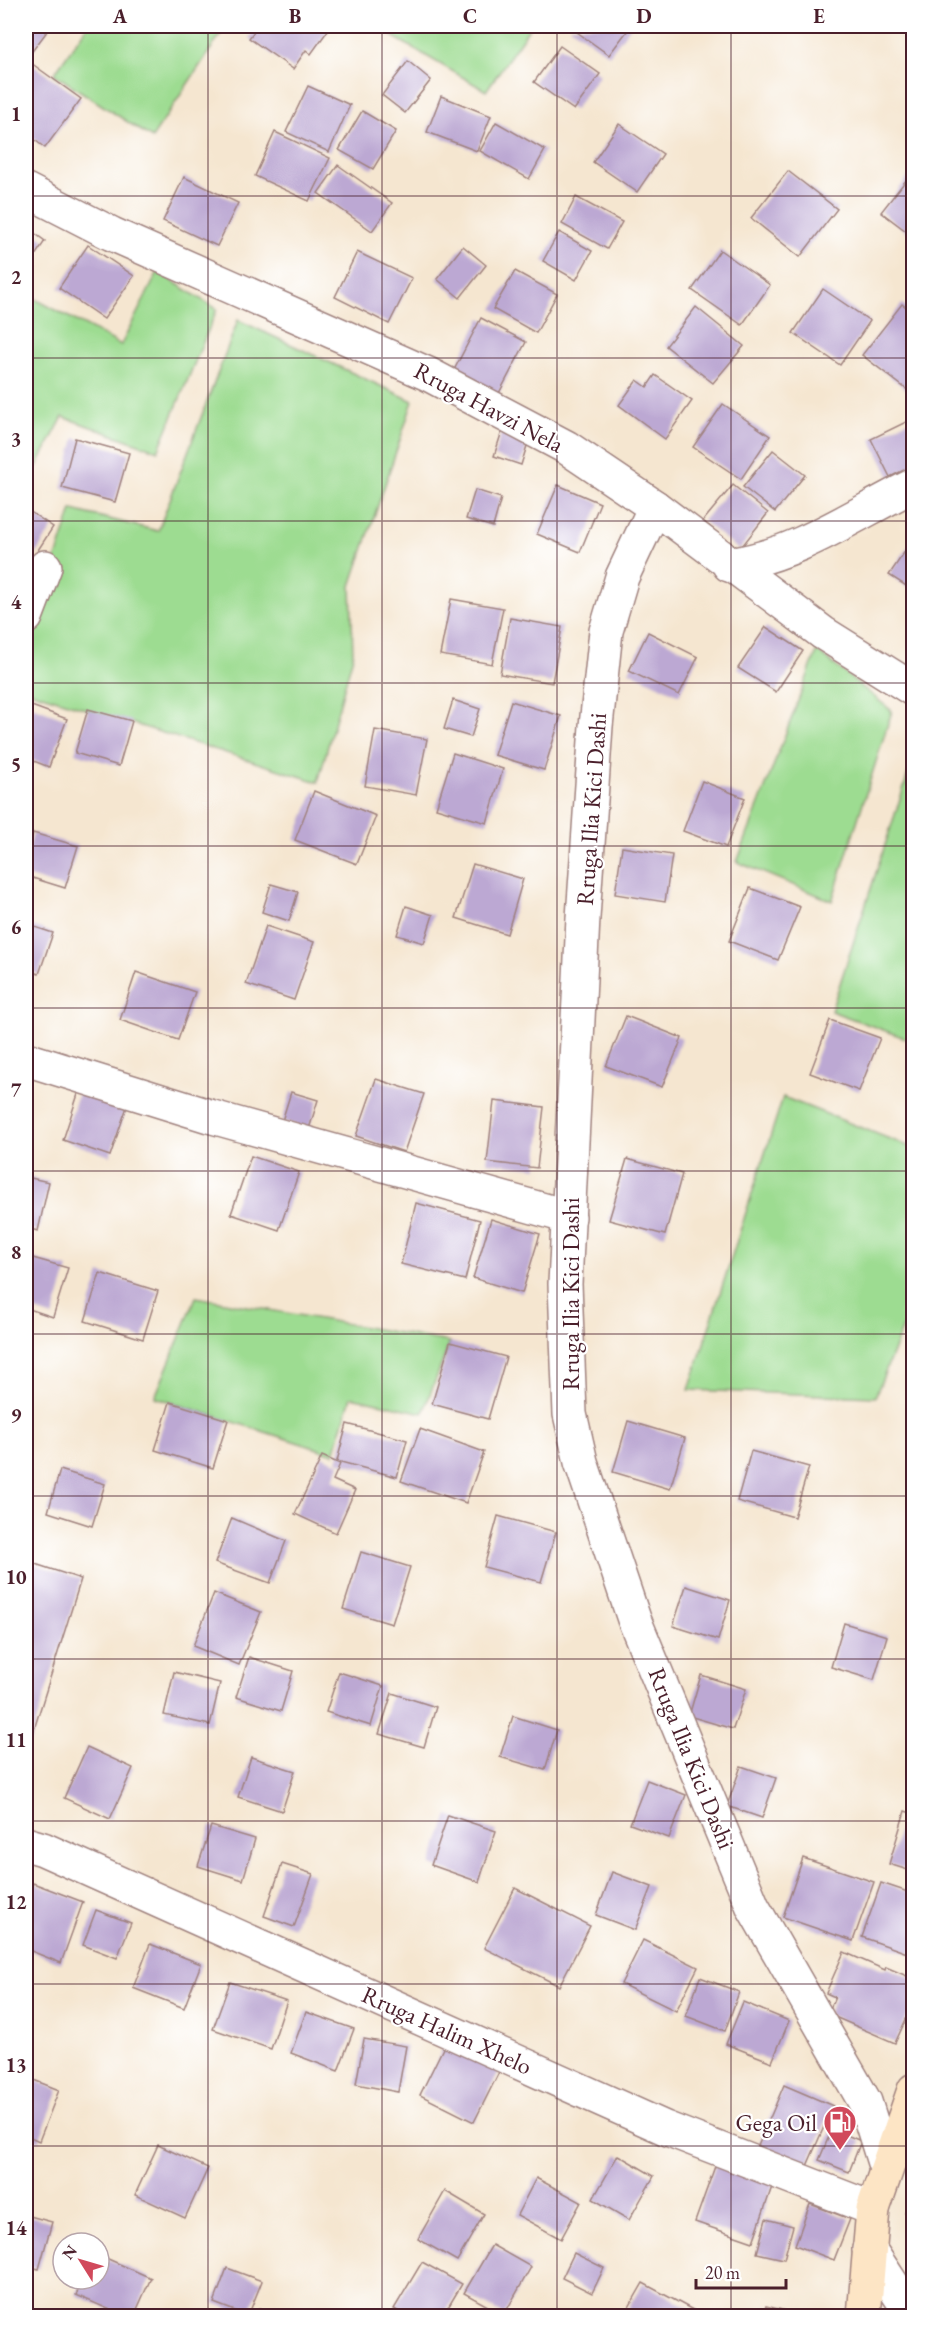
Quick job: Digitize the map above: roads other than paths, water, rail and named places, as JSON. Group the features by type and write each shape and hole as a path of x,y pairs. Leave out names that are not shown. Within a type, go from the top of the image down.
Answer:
{"main road":[{"path":"864,2316 873,2209 914,2090"}],"street":[{"name":"Rruga Havzi Nela","path":"26,190 112,234 428,374 566,447 655,507 729,565 823,633 914,690"},
{"path":"729,565 754,561 801,545 837,528 875,504 914,485"},
{"name":"Rruga Ilia Kici Dashi","path":"655,507 622,577 606,632 596,726 583,918 565,1284 570,1414 581,1462 634,1620 753,1907 865,2102 886,2169"},
{"path":"26,617 45,567"},
{"path":"26,1059 209,1116 569,1217"},
{"name":"Rruga Halim Xhelo","path":"26,1844 43,1849 665,2128 873,2209"},
{"path":"869,2249 913,2316"}],"place":[{"name":"Gega Oil","path":"840,2151"}]}
